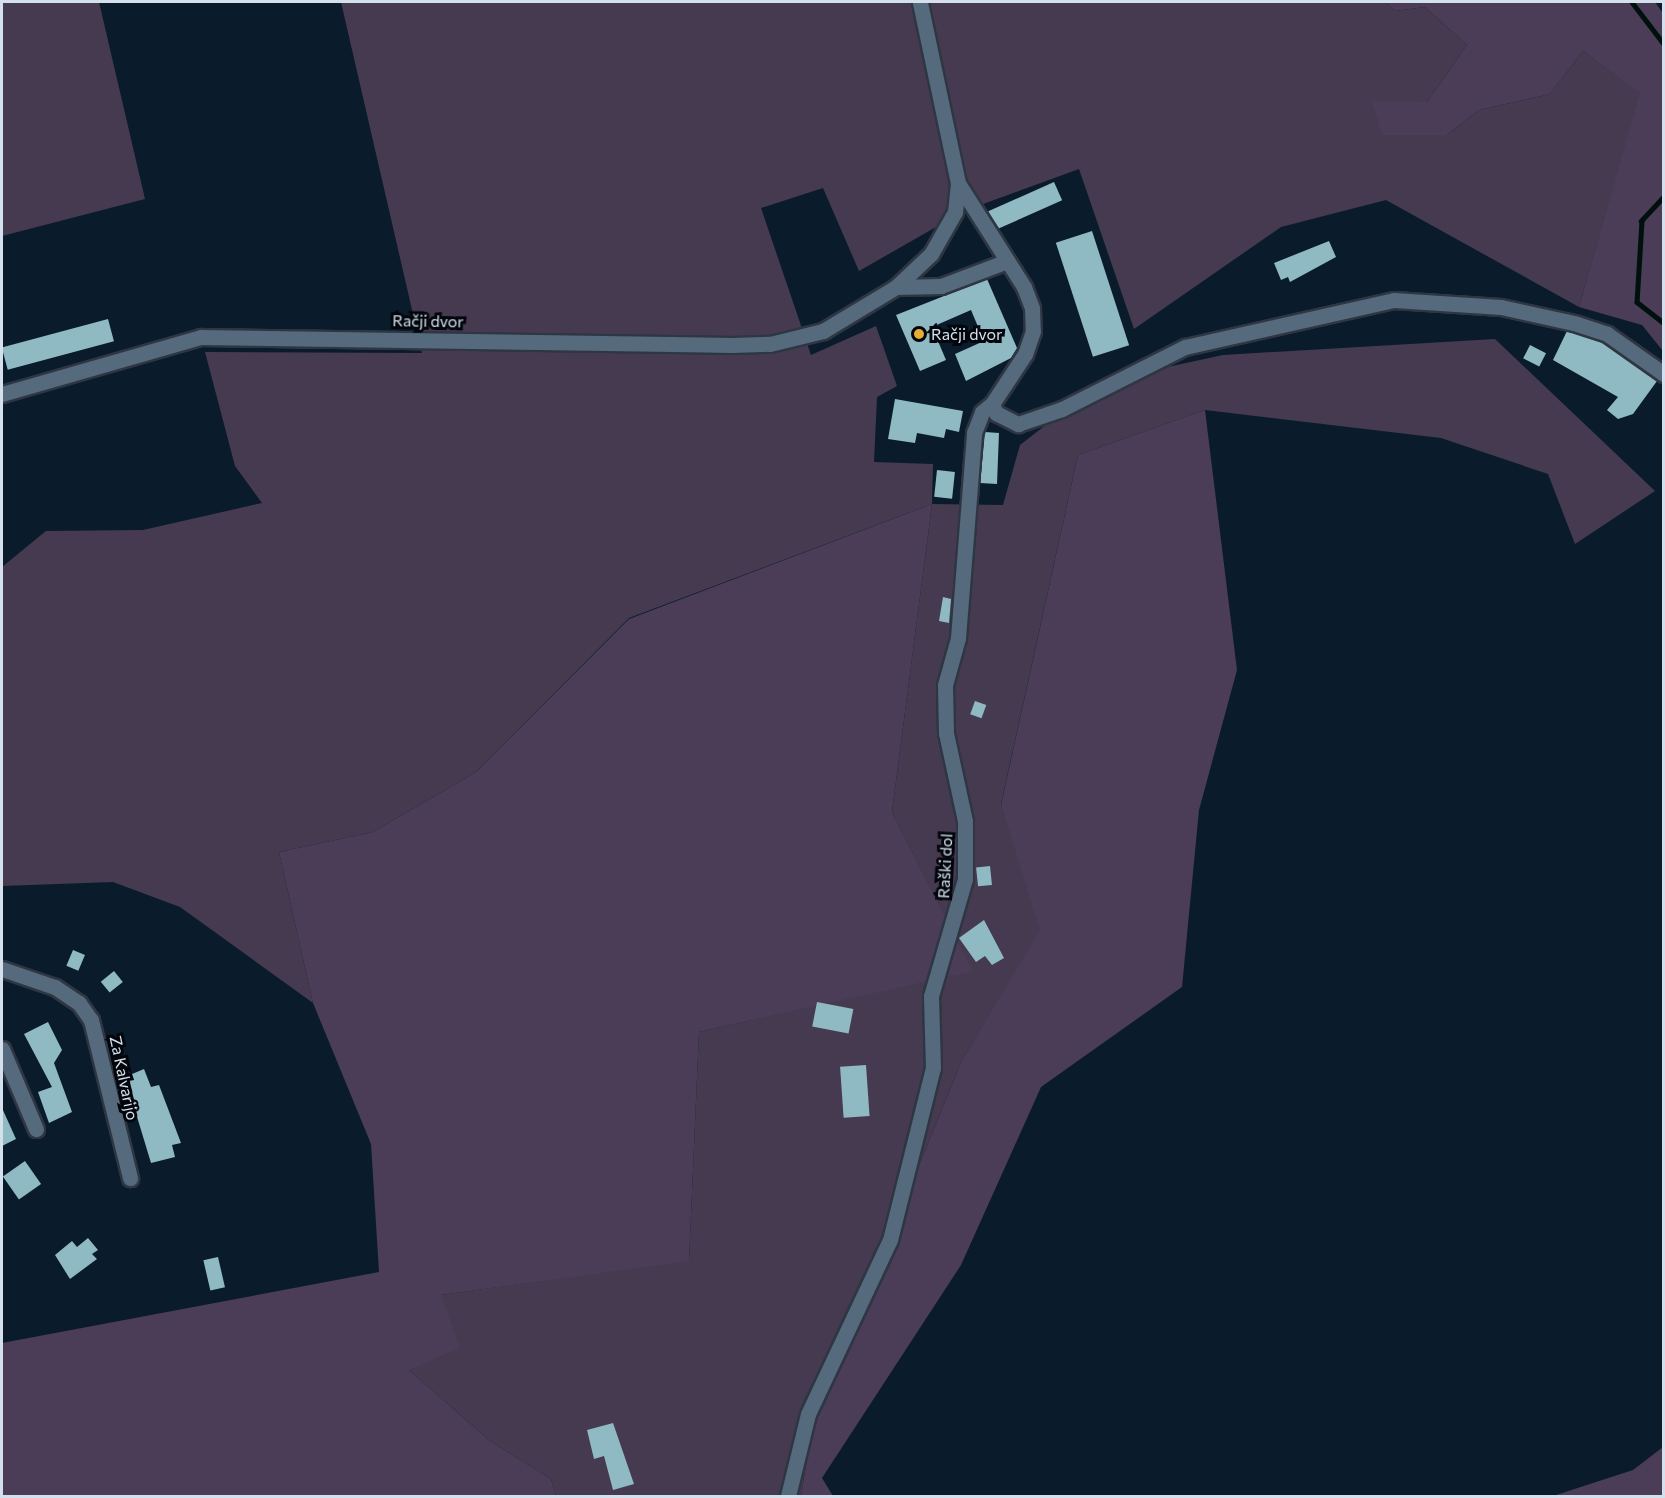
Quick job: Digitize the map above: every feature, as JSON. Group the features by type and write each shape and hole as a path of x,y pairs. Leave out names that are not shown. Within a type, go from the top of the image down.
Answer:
{"street":[{"name":"Račji dvor","path":"2,394 201,337 770,344 823,331 897,287 947,232 958,183 920,2"},
{"name":"Raški dol","path":"788,1497 808,1414 890,1240 933,1068 931,996 965,879 965,821 946,733 945,685 958,638 974,433 982,412 992,404 1033,331 1024,287 1005,262 958,183"},
{"path":"897,287 941,286 1005,262"},
{"path":"992,404 996,413 1018,424 1062,409 1185,347 1394,300 1501,307 1574,323 1606,334 1664,374"},
{"name":"Za Kalvarijo","path":"2,969 55,987 79,1003 91,1020 130,1178"},
{"path":"2,1049 36,1129"}],"shaded area":[{"path":"2,2 99,2 145,199 2,236"},
{"path":"341,2 1385,2 1395,11 1425,7 1467,45 1427,102 1447,135 1479,110 1550,94 1583,51 1641,93 1579,307 1386,200 1281,227 1134,329 1079,169 964,211 859,271 823,188 761,208 811,355 876,326 897,386 877,397 874,462 933,464 932,504 629,618 476,772 373,832 279,852 313,1003 180,907 113,882 2,886 2,567 46,531 143,530 262,503 235,466 205,352 422,353"},
{"path":"1385,2 1655,2 1664,15 1663,351 1642,325 1579,307 1640,93 1583,51 1550,94 1479,110 1447,135 1382,135 1372,101 1427,102 1467,45 1425,7 1395,11"},
{"path":"1495,339 1655,491 1575,544 1548,474 1441,438 1205,410 1078,455 1001,804 1041,930 962,1060 812,1428 801,1496 556,1496 551,1479 490,1441 409,1370 441,1295 689,1260 699,1032 972,970 892,812 932,504 1003,505 1020,445 1070,406 1149,371 1223,355"},
{"path":"1205,410 1237,670 1199,810 1182,987 1041,1087 961,1265 822,1478 833,1496 801,1496 812,1428 962,1060 1040,930 1001,805 1078,455"},
{"path":"932,504 892,812 973,971 699,1032 689,1261 441,1295 460,1348 409,1370 490,1441 551,1479 556,1496 2,1496 2,1343 379,1272 371,1144 313,1003 279,852 373,832 476,772 629,619"},
{"path":"1663,1447 1663,1496 1553,1496 1633,1470"}],"building":[{"path":"1054,182 1062,200 996,230 988,211"},
{"path":"1092,231 1129,345 1093,357 1056,243"},
{"path":"1329,241 1336,257 1290,282 1288,277 1281,280 1274,263"},
{"name":"Račji dvor","path":"987,279 1017,348 1011,358 966,381 955,354 984,341 971,310 932,327 946,360 920,371 896,315"},
{"path":"108,319 114,341 8,370 2,347"},
{"path":"1567,331 1603,343 1657,381 1633,414 1618,419 1607,410 1618,397 1553,360"},
{"path":"1530,345 1546,353 1539,367 1523,358"},
{"path":"895,399 963,411 959,432 946,429 944,438 917,433 915,443 888,439"},
{"path":"985,432 999,433 997,484 980,483"},
{"path":"937,470 955,472 952,499 934,497"},
{"path":"943,597 951,599 949,623 939,621"},
{"path":"975,701 986,705 981,718 970,714"},
{"path":"990,866 992,885 978,886 976,867"},
{"path":"984,920 1004,958 992,965 985,956 976,962 959,938"},
{"path":"73,950 85,955 78,971 66,966"},
{"path":"114,971 123,982 110,993 101,982"},
{"path":"817,1002 853,1009 849,1034 812,1027"},
{"path":"48,1022 62,1050 54,1063 72,1112 49,1123 38,1092 52,1087 24,1034"},
{"path":"866,1065 870,1116 844,1118 840,1067"},
{"path":"144,1069 151,1087 159,1085 181,1143 172,1145 175,1157 151,1163 125,1077"},
{"path":"2,1108 16,1139 2,1146"},
{"path":"25,1161 41,1184 19,1199 3,1176"},
{"path":"88,1238 98,1250 92,1254 97,1259 70,1279 55,1255 72,1241 77,1247"},
{"path":"218,1257 225,1287 210,1291 203,1260"},
{"path":"613,1423 634,1484 613,1490 604,1456 594,1459 587,1430"}],"waterway":[{"path":"1632,2 1664,44"},
{"path":"1664,197 1642,221 1637,302 1664,323"}],"place":[{"name":"Račji dvor","path":"919,334"}]}
